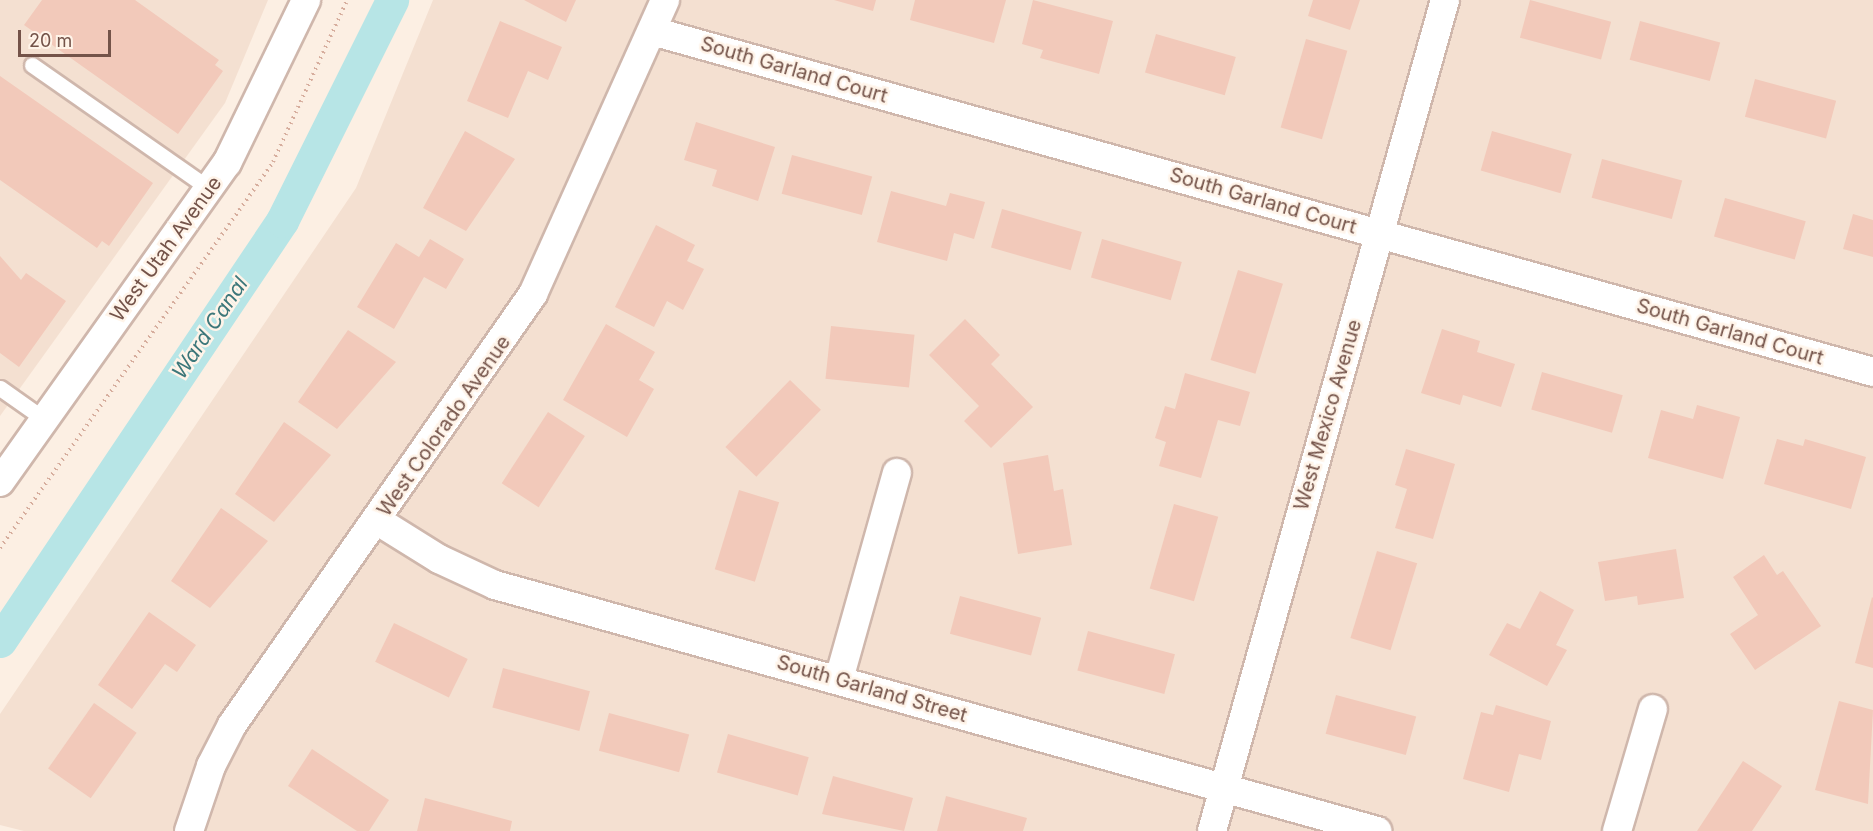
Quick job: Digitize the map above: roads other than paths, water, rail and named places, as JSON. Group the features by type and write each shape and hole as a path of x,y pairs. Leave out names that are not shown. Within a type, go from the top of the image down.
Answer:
{"street":[{"name":"West Utah Avenue","path":"0,482 210,189 250,122 306,0"},
{"name":"West Colorado Avenue","path":"189,831 211,766 232,725 378,521 533,294 665,0"},
{"name":"West Mexico Avenue","path":"1212,831 1445,0"},
{"name":"South Garland Court","path":"652,31 1873,372"},
{"path":"839,679 897,473"},
{"name":"South Garland Street","path":"378,521 439,559 495,585 839,679 1377,831"},
{"path":"1617,831 1653,709"}],"lane":[{"path":"32,65 210,189"},
{"path":"0,388 44,419"}],"waterway":[{"name":"Ward Canal","path":"0,641 282,221 392,0"}]}
